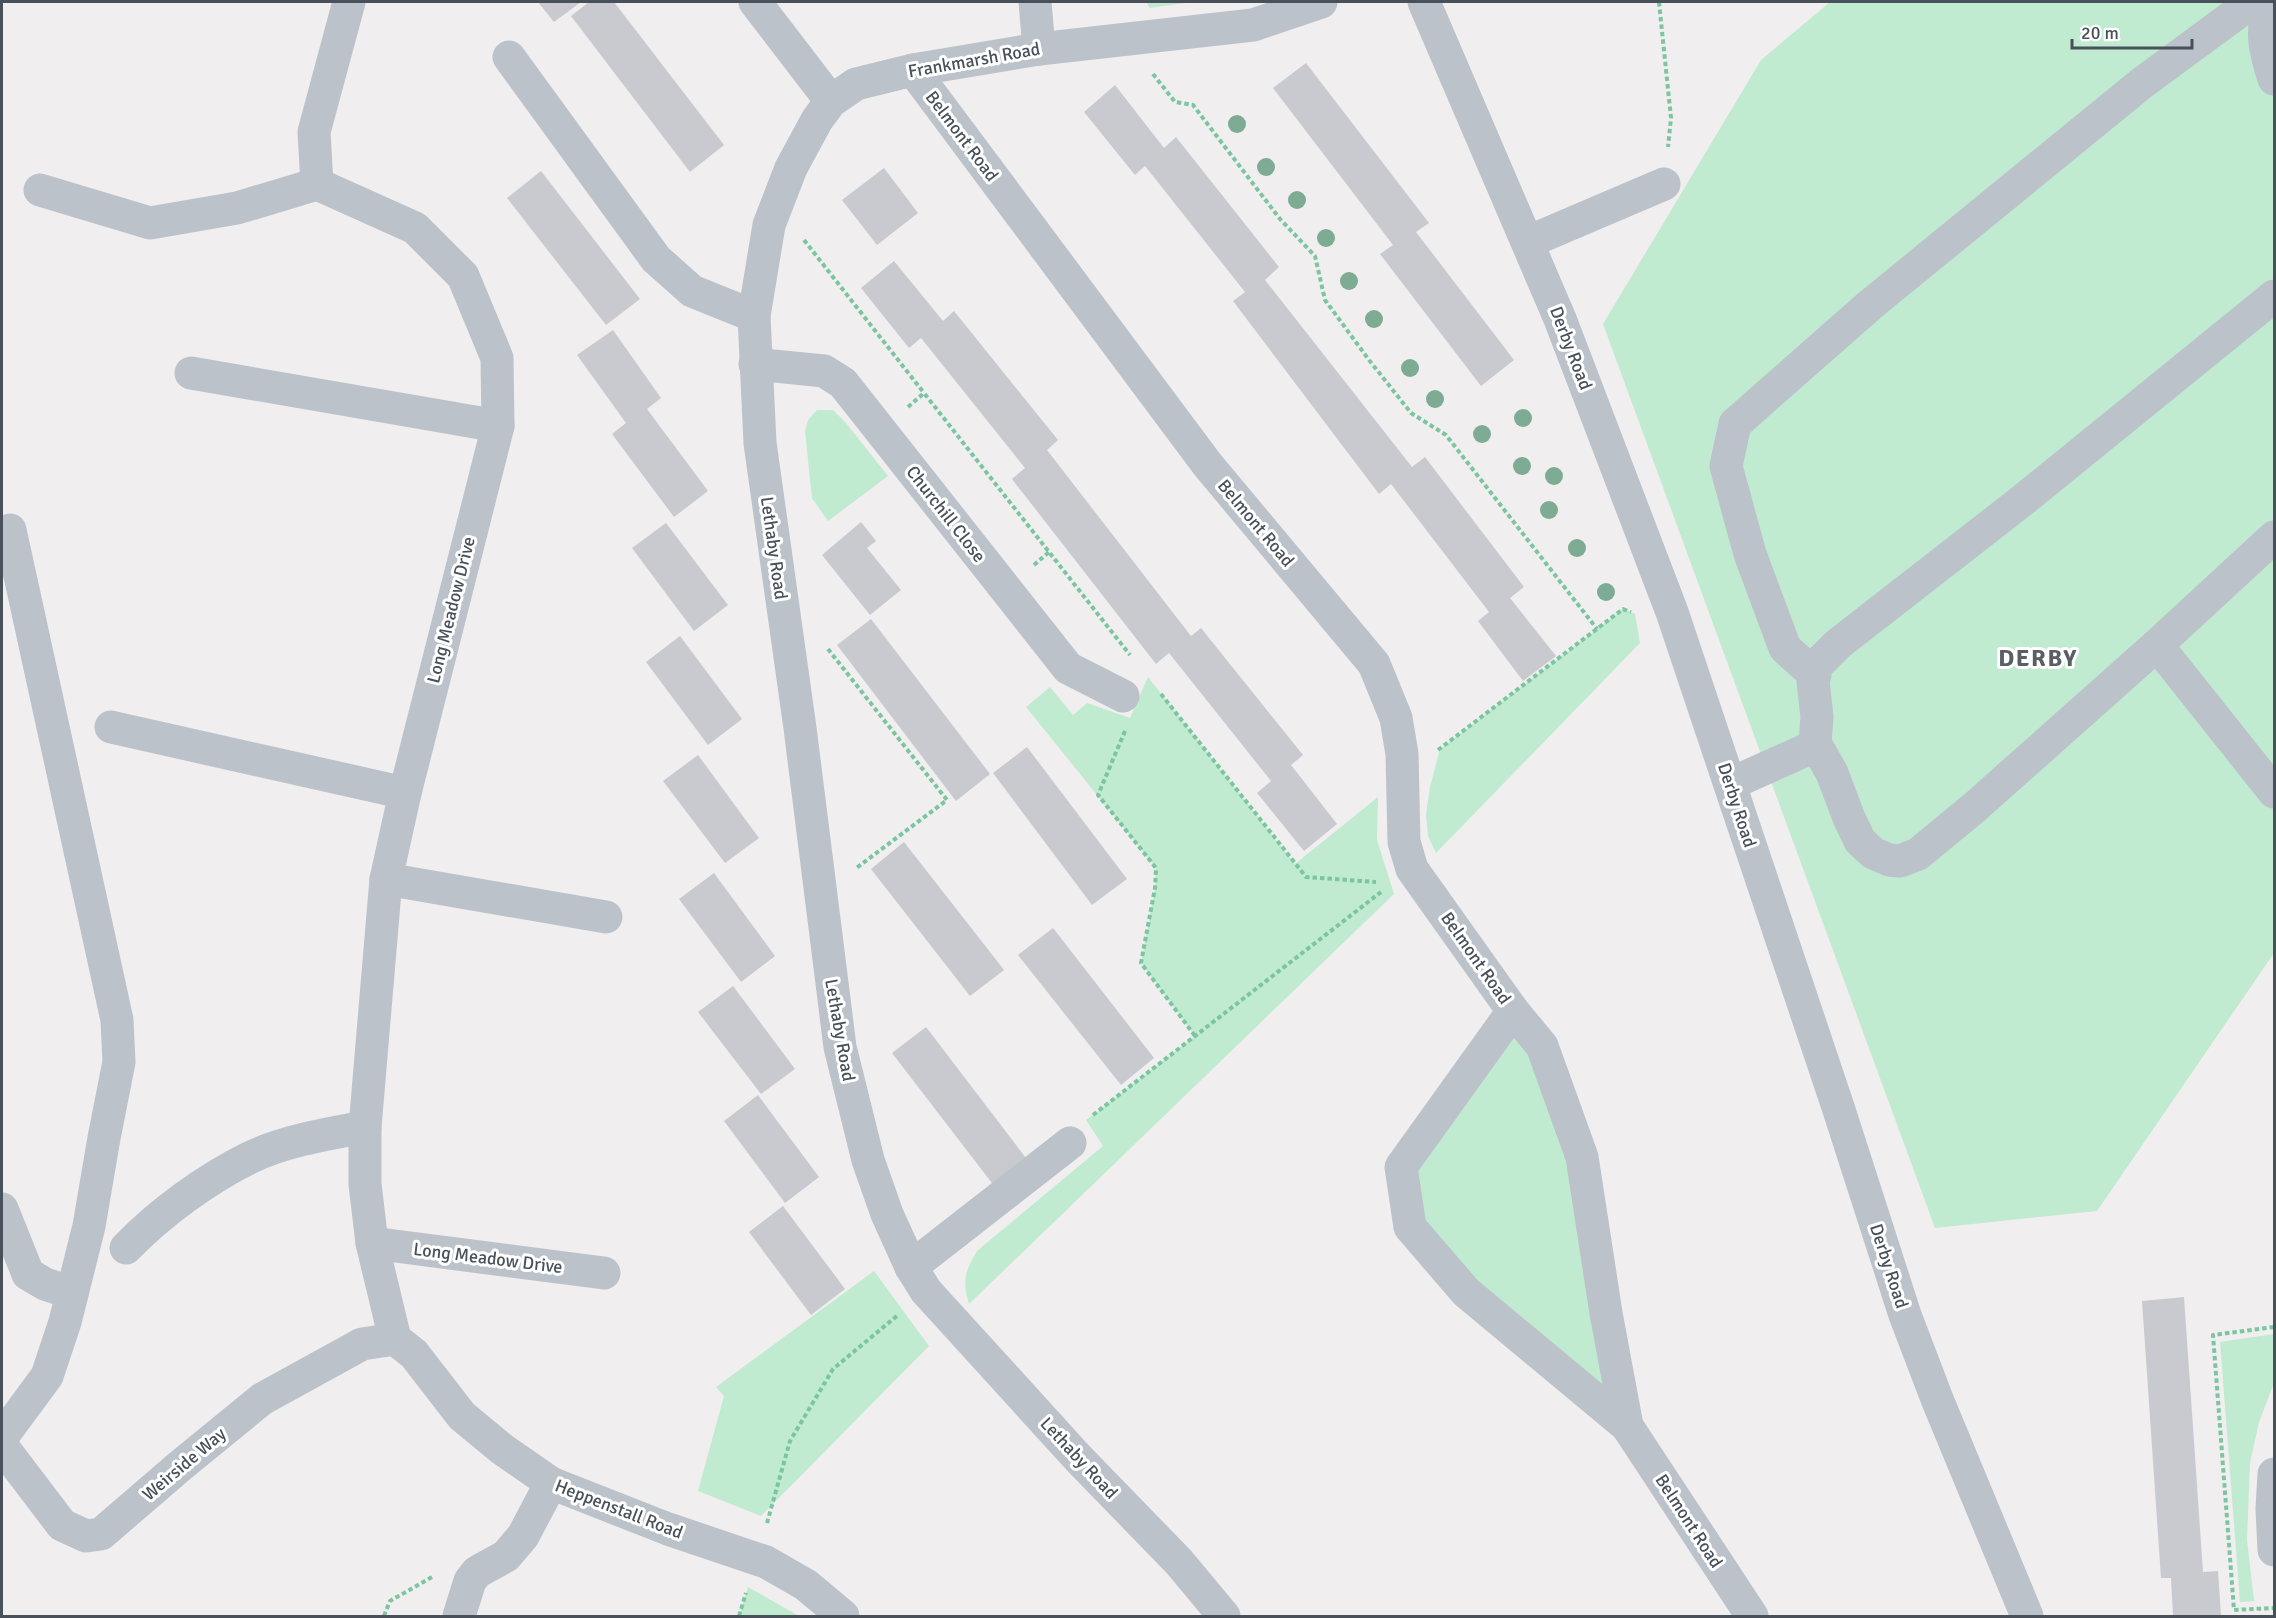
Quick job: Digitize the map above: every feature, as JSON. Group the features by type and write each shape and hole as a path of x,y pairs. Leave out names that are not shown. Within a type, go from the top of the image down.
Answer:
{"street":[{"path":"40,190 150,223 237,208 317,184 314,132 349,2"},
{"path":"754,2 831,100"},
{"path":"1035,2 1039,49"},
{"name":"Frankmarsh Road","path":"754,316 770,225 791,168 817,120 831,100 856,84 913,70 1039,49 1253,25 1321,2"},
{"name":"Derby Road","path":"1424,2 1560,319 1672,612 1905,1315 2027,1617"},
{"path":"1815,675 1785,648 1750,554 1726,466 1736,424 1870,305 2096,120 2252,2"},
{"path":"2270,2 2265,17 2265,51 2274,79"},
{"path":"509,57 656,259 692,291 754,316"},
{"name":"Belmont Road","path":"913,70 1207,464 1374,664 1396,718 1402,754 1403,876 1542,1046 1582,1157 1606,1313 1627,1426"},
{"name":"Long Meadow Drive","path":"317,184 415,228 463,276 497,358 498,426 405,793 386,879 365,1127 365,1184 372,1243 395,1339"},
{"path":"1528,242 1664,184"},
{"path":"2274,296 2023,500 1838,644 1816,666 1815,743 1832,773 1860,841 1873,853 1889,860 1900,861 1918,854 1975,807 2157,645 2274,537"},
{"name":"Lethaby Road","path":"754,316 760,443 840,1047 868,1160 887,1214 918,1279 1078,1458 1179,1562 1224,1617"},
{"name":"Churchill Close","path":"755,364 824,371 843,383 1068,668 1123,696"},
{"path":"191,373 498,426"},
{"path":"2,1437 47,1376 89,1226 119,1062 117,1020 10,530"},
{"path":"2157,645 2274,792"},
{"path":"111,727 405,793"},
{"path":"1730,784 1806,750 1815,743"},
{"path":"386,879 606,917"},
{"name":"Belmont Road","path":"1513,1011 1401,1167 1410,1227 1466,1292 1627,1426 1752,1617"},
{"path":"126,1248 151,1222 249,1158 313,1136 365,1127"},
{"path":"918,1279 1070,1143"},
{"path":"2,1209 27,1274 45,1284 72,1293"},
{"name":"Long Meadow Drive","path":"372,1243 604,1273"},
{"name":"Weirside Way","path":"2,1446 62,1525 86,1536 101,1533 262,1400 362,1344 395,1339"},
{"name":"Heppenstall Road","path":"395,1339 414,1354 462,1416 502,1449 551,1483 668,1529 756,1559 806,1585 843,1617"},
{"path":"2274,1474 2271,1509 2274,1550"},
{"path":"459,1617 470,1581 477,1572 506,1556 523,1536 551,1483"}],"path":[{"path":"1659,2 1671,118 1664,184"},
{"path":"1126,39 1175,102 1193,105 1280,219 1315,256 1325,300 1369,360 1411,413 1446,435 1597,628"},
{"path":"777,206 1134,659"},
{"path":"882,432 924,393"},
{"path":"1401,777 1623,609 1648,620 1672,612"},
{"path":"787,638 818,637 947,800 820,894"},
{"path":"1155,687 1306,878 1403,876"},
{"path":"1126,729 1098,795 1156,868 1155,888 1141,963 1195,1036"},
{"path":"1070,1143 1086,1120 1403,876"},
{"path":"739,1617 790,1441 832,1369 918,1279"},
{"path":"2274,1327 2213,1335 2234,1610 2274,1608"}],"green space":[{"path":"1146,2 1192,2 1150,8"},
{"path":"1830,2 2274,2 2274,953 2097,1211 1935,1228 1603,324 1761,60"},
{"path":"817,410 833,410 888,476 828,521 812,498 805,431 808,420"},
{"path":"1623,609 1635,614 1640,643 1436,853 1428,836 1426,814 1440,749"},
{"path":"1148,677 1295,864 1378,797 1377,840 1394,894 969,1304 965,1282 977,1251 1103,1146 1086,1120 1195,1036 1141,963 1155,888 1156,868 1026,707 1050,687 1073,715 1087,703 1130,718"},
{"path":"1513,1013 1541,1046 1625,1424 1411,1226 1402,1168"},
{"path":"874,1271 929,1346 761,1516 698,1491 724,1396 716,1387"},
{"path":"2274,1334 2274,1383 2259,1422 2250,1463 2247,1540 2254,1601 2240,1602 2220,1342"},
{"path":"748,1587 799,1616 739,1616"}],"building":[{"path":"538,2 581,2 554,22"},
{"path":"589,2 614,2 724,145 690,172 571,16"},
{"path":"1306,63 1429,223 1416,232 1514,360 1481,386 1380,254 1393,245 1273,88"},
{"path":"1115,85 1164,148 1176,137 1279,267 1265,280 1412,467 1425,457 1524,587 1510,598 1556,656 1523,681 1478,621 1489,612 1391,484 1379,494 1233,301 1245,292 1145,166 1135,175 1084,112"},
{"path":"884,168 918,213 877,245 842,200"},
{"path":"541,171 640,299 606,325 507,198"},
{"path":"894,261 943,321 954,311 1058,440 1047,450 1191,636 1201,628 1303,755 1291,765 1337,824 1304,851 1257,793 1271,781 1169,653 1156,664 1012,479 1025,468 921,338 909,348 861,288"},
{"path":"613,330 661,398 647,409 708,491 674,517 612,434 626,423 577,355"},
{"path":"861,522 876,541 867,548 901,590 870,615 822,555"},
{"path":"666,523 728,605 694,631 632,548"},
{"path":"871,619 990,774 956,801 837,645"},
{"path":"680,636 742,719 708,745 646,662"},
{"path":"1027,747 1127,879 1092,905 993,773"},
{"path":"698,755 759,838 725,863 663,781"},
{"path":"904,842 1004,970 970,996 871,869"},
{"path":"714,873 775,956 741,982 679,899"},
{"path":"1053,928 1154,1058 1121,1085 1018,955"},
{"path":"733,986 795,1069 761,1094 698,1012"},
{"path":"926,1027 1029,1162 995,1187 892,1053"},
{"path":"758,1095 819,1177 785,1203 724,1121"},
{"path":"783,1206 845,1289 811,1315 749,1232"},
{"path":"2184,1297 2203,1572 2218,1571 2221,1616 2173,1616 2171,1578 2161,1578 2142,1301"}],"district":[{"name":"DERBY","path":"2038,658"}]}
